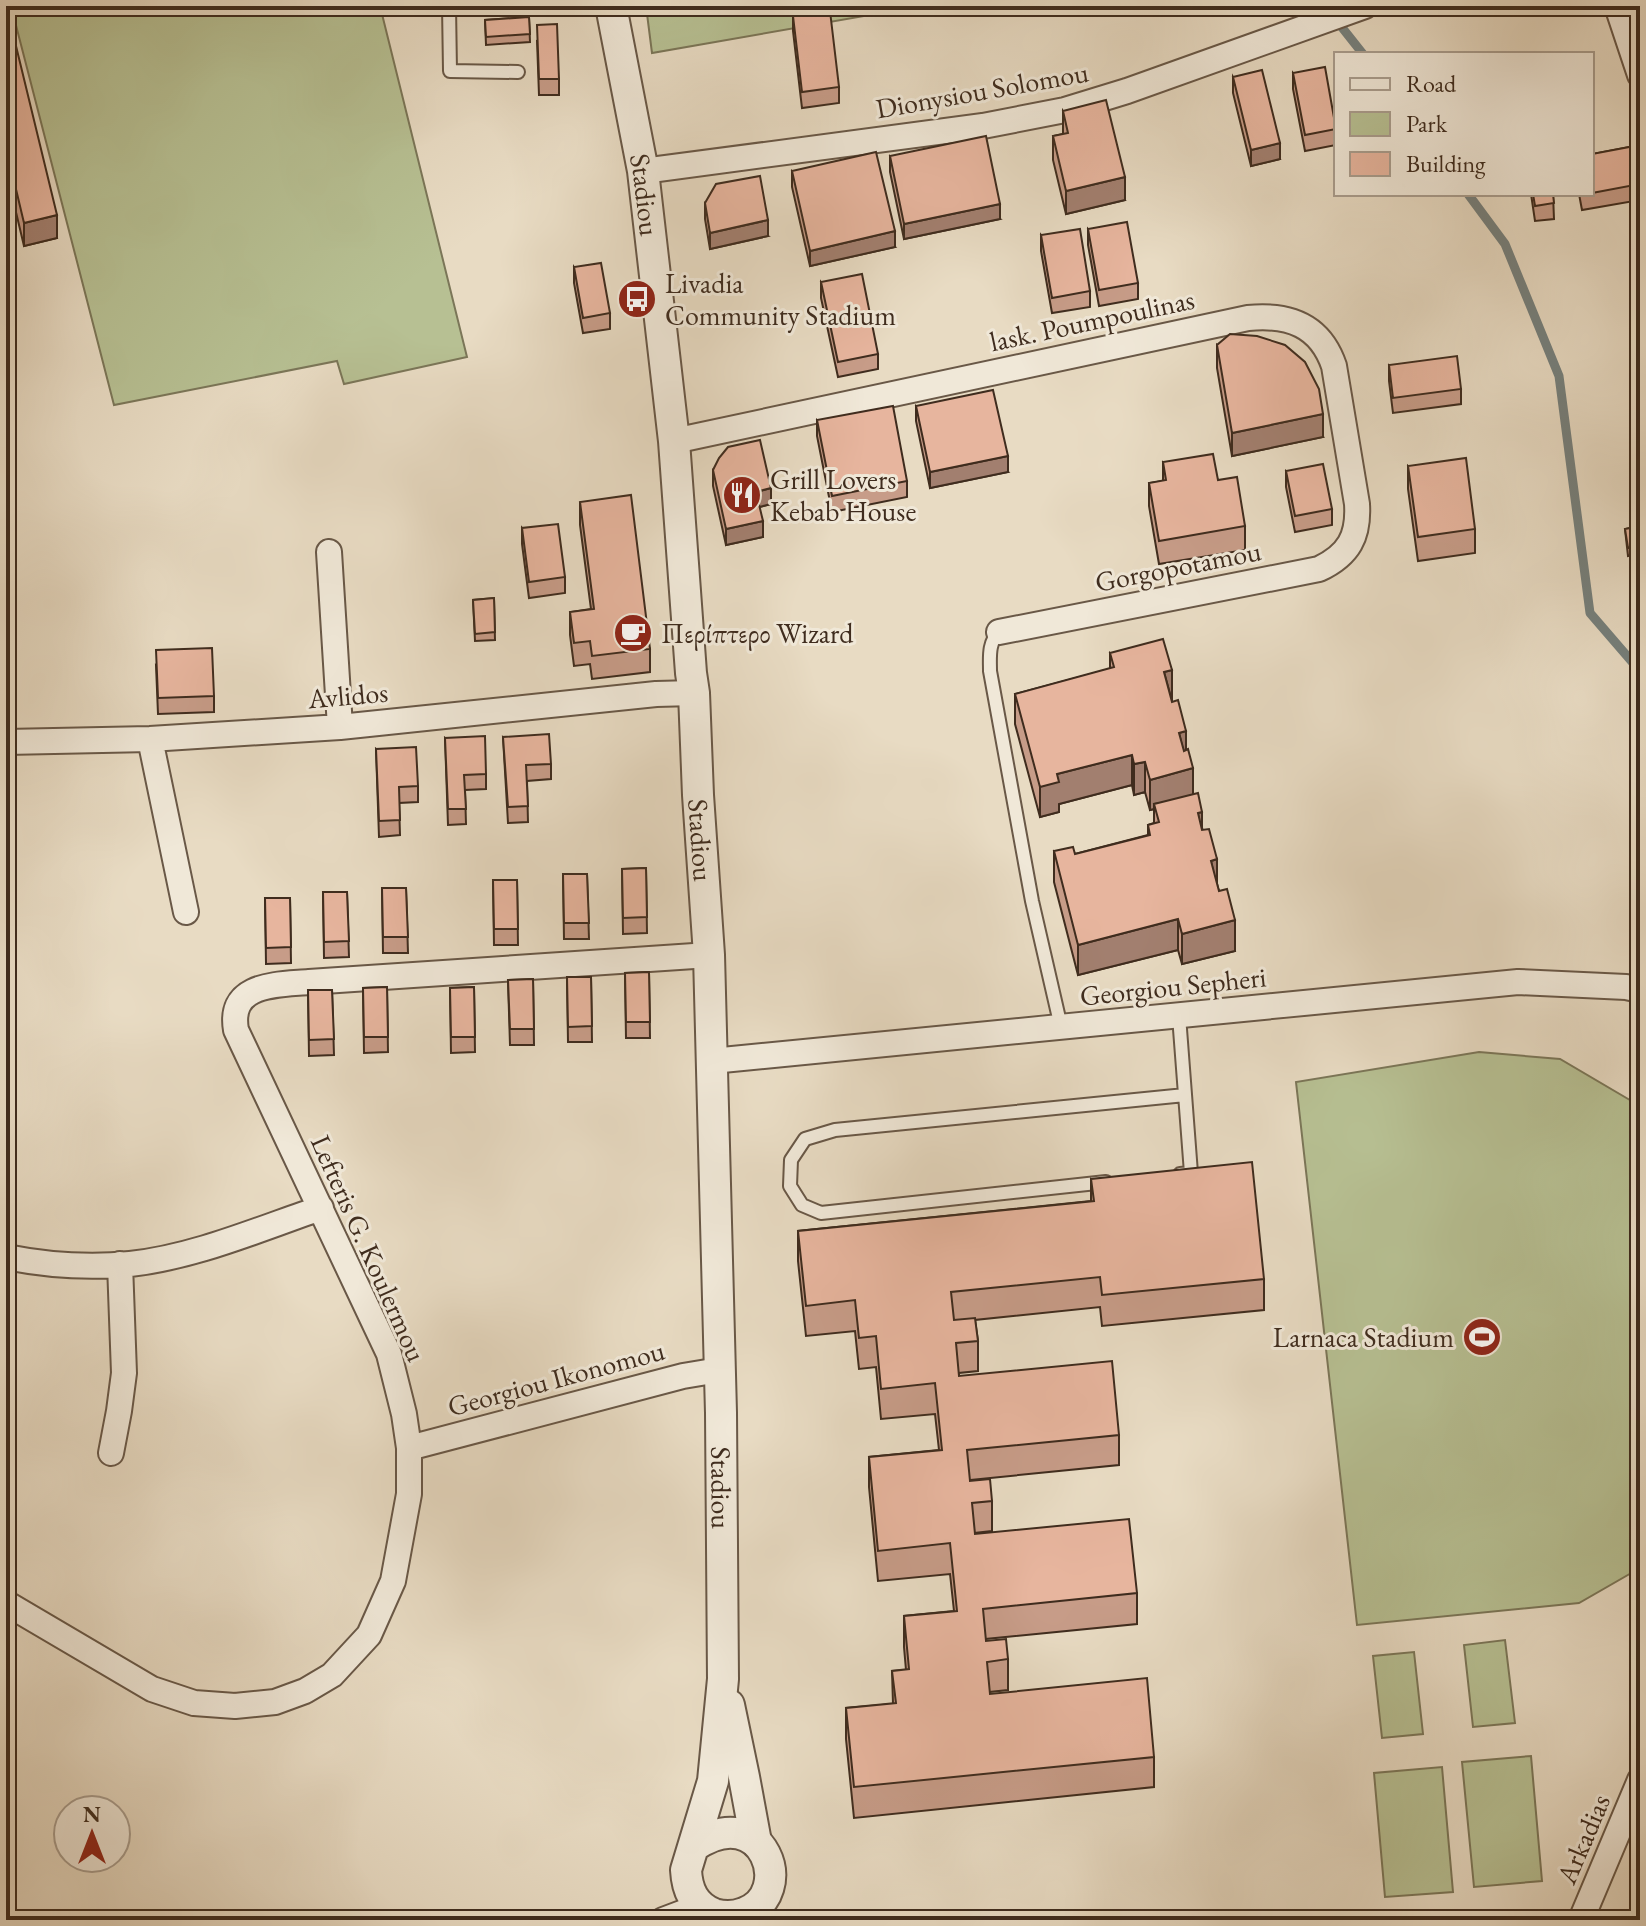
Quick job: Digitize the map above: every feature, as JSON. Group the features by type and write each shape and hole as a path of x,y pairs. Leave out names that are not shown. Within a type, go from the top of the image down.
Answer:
{"street":[{"name":"Stadiou","path":"611,6 643,171 674,441 694,693 709,955 723,1679 713,1781 694,1846"},
{"name":"Dionysiou Solomou","path":"643,171 983,126 1065,110 1365,6"},
{"path":"1617,6 1640,75"},
{"name":"lask. Poumpoulinas","path":"674,441 1248,318 1280,317 1295,322 1315,335 1330,352 1357,504 1355,536"},
{"name":"Gorgopotamou","path":"999,632 1319,569 1341,556 1355,536"},
{"path":"329,552 340,727"},
{"name":"Avlidos","path":"6,742 150,739 340,727 656,694 694,693"},
{"path":"150,739 186,912"},
{"name":"Lefteris G. Koulermou","path":"6,1603 152,1689 194,1703 235,1706 275,1702 305,1691 332,1675 369,1635 393,1581 409,1494 409,1448 389,1354 236,1030 236,1007 242,998 268,986 309,982 709,955"},
{"name":"Georgiou Sepheri","path":"712,1061 1518,982 1640,990"},
{"path":"6,1257 34,1263 80,1266 171,1257 321,1208"},
{"path":"111,1453 124,1373 120,1264"},
{"name":"Georgiou Ikonomou","path":"409,1448 683,1376 719,1370"},
{"name":"Stadiou","path":"723,1679 756,1842"},
{"name":"Arkadias","path":"1581,1920 1640,1780"},
{"path":"732,1832 756,1842 770,1865 767,1910 724,1916 700,1906 686,1884 686,1870 694,1846 719,1833 732,1832"},
{"path":"663,1920 700,1906"}],"lane":[{"path":"449,6 450,71 518,72"},
{"path":"999,632 992,639 990,671 1032,901 1061,1027"},
{"path":"1160,1176 1191,1173 1179,1016"},
{"path":"1114,1181 821,1213 802,1205 790,1186 791,1160 805,1139 835,1130 1185,1095"}],"green space":[{"path":"11,6 380,6 467,357 344,384 337,361 114,405"},
{"path":"646,6 869,6 870,15 652,53"},
{"name":"Larnaca Stadium","path":"1479,1052 1560,1059 1640,1106 1640,1568 1579,1603 1357,1625 1296,1082"},
{"path":"1505,1640 1515,1723 1473,1727 1464,1645"},
{"path":"1414,1652 1423,1734 1382,1738 1373,1656"},
{"path":"1531,1756 1542,1881 1474,1887 1462,1762"},
{"path":"1442,1767 1453,1892 1385,1897 1374,1773"}],"building":[{"path":"830,11 839,87 802,92 793,16"},
{"path":"529,17 530,34 486,37 485,20"},
{"path":"557,24 559,79 539,79 537,25"},
{"path":"16,46 57,215 24,223 6,147 6,48"},
{"path":"1325,67 1334,129 1305,135 1293,73"},
{"path":"1262,70 1280,143 1251,150 1233,77"},
{"path":"1106,100 1125,177 1066,191 1053,136 1068,133 1063,111"},
{"path":"986,136 1000,204 904,224 890,156"},
{"path":"1640,145 1640,184 1594,193 1594,154"},
{"path":"876,152 895,231 810,251 792,171"},
{"path":"760,176 768,220 710,233 705,203 716,184"},
{"path":"1533,196 1553,196 1554,203 1535,206"},
{"path":"1127,222 1138,283 1099,290 1088,229"},
{"path":"1080,229 1090,291 1052,298 1041,235"},
{"path":"601,263 610,313 583,318 574,267"},
{"path":"862,274 878,354 838,362 821,282"},
{"path":"1230,334 1257,336 1285,345 1305,362 1319,389 1323,414 1232,433 1217,345"},
{"path":"1457,356 1461,389 1393,398 1389,365"},
{"path":"993,390 1008,456 930,472 916,406"},
{"path":"893,406 907,481 832,496 817,420"},
{"name":"Grill Lovers Kebab House","path":"760,440 771,488 756,492 763,521 726,529 713,470 728,447"},
{"path":"1213,454 1218,480 1237,477 1245,526 1159,541 1149,483 1166,480 1163,462"},
{"path":"1466,458 1475,529 1418,537 1408,466"},
{"path":"1323,464 1332,509 1295,516 1286,471"},
{"path":"631,495 650,649 592,656 590,641 574,643 570,612 594,609 580,502"},
{"path":"558,524 565,577 529,582 522,528"},
{"path":"1640,526 1640,546 1628,548 1625,529"},
{"path":"494,598 495,632 475,634 473,600"},
{"path":"1163,639 1172,670 1164,672 1172,702 1178,700 1186,731 1179,733 1184,751 1188,749 1193,768 1150,780 1145,762 1134,764 1132,755 1057,774 1059,782 1040,787 1015,694 1114,667 1110,653"},
{"path":"212,648 214,696 158,698 156,650"},
{"path":"549,734 551,764 526,765 528,806 508,807 503,737"},
{"path":"485,736 486,774 464,775 466,809 448,809 445,738"},
{"path":"416,747 418,786 399,787 400,820 379,821 376,749"},
{"path":"1198,793 1202,830 1209,829 1217,859 1211,861 1219,891 1227,889 1235,920 1182,934 1178,919 1078,945 1054,851 1073,847 1075,854 1150,835 1148,825 1159,822 1154,804"},
{"path":"646,868 647,917 623,918 622,869"},
{"path":"563,874 587,874 589,923 564,923"},
{"path":"493,880 517,880 518,929 494,929"},
{"path":"382,888 406,888 408,937 383,937"},
{"path":"323,892 347,892 349,941 324,942"},
{"path":"265,898 290,898 291,947 266,948"},
{"path":"649,972 650,1022 626,1022 625,973"},
{"path":"567,977 591,977 592,1026 568,1027"},
{"path":"533,979 534,1029 510,1029 508,980"},
{"path":"387,987 388,1037 364,1037 363,988"},
{"path":"474,987 475,1037 451,1037 450,988"},
{"path":"308,990 332,990 334,1039 309,1040"},
{"path":"1252,1162 1264,1279 1102,1295 1100,1277 951,1292 954,1320 975,1318 978,1341 956,1343 959,1376 1112,1361 1119,1435 967,1450 970,1481 990,1479 992,1501 972,1503 975,1534 1129,1519 1137,1593 983,1609 986,1641 1006,1639 1008,1659 987,1662 990,1694 1147,1678 1154,1757 854,1787 846,1708 896,1703 892,1671 909,1669 904,1616 957,1611 950,1543 878,1551 869,1457 942,1450 935,1383 881,1389 876,1336 859,1338 855,1300 806,1306 798,1231 1094,1201 1091,1179"}],"waterway":[{"path":"1325,6 1361,52"},
{"path":"1469,196 1505,244 1559,376 1590,613 1640,671"}],"place":[{"name":"Livadia Community Stadium","path":"637,299"},
{"name":"Grill Lovers Kebab House","path":"742,495"},
{"name":"Περίπτερο Wizard","path":"633,633"},
{"name":"Larnaca Stadium","path":"1482,1337"}]}
